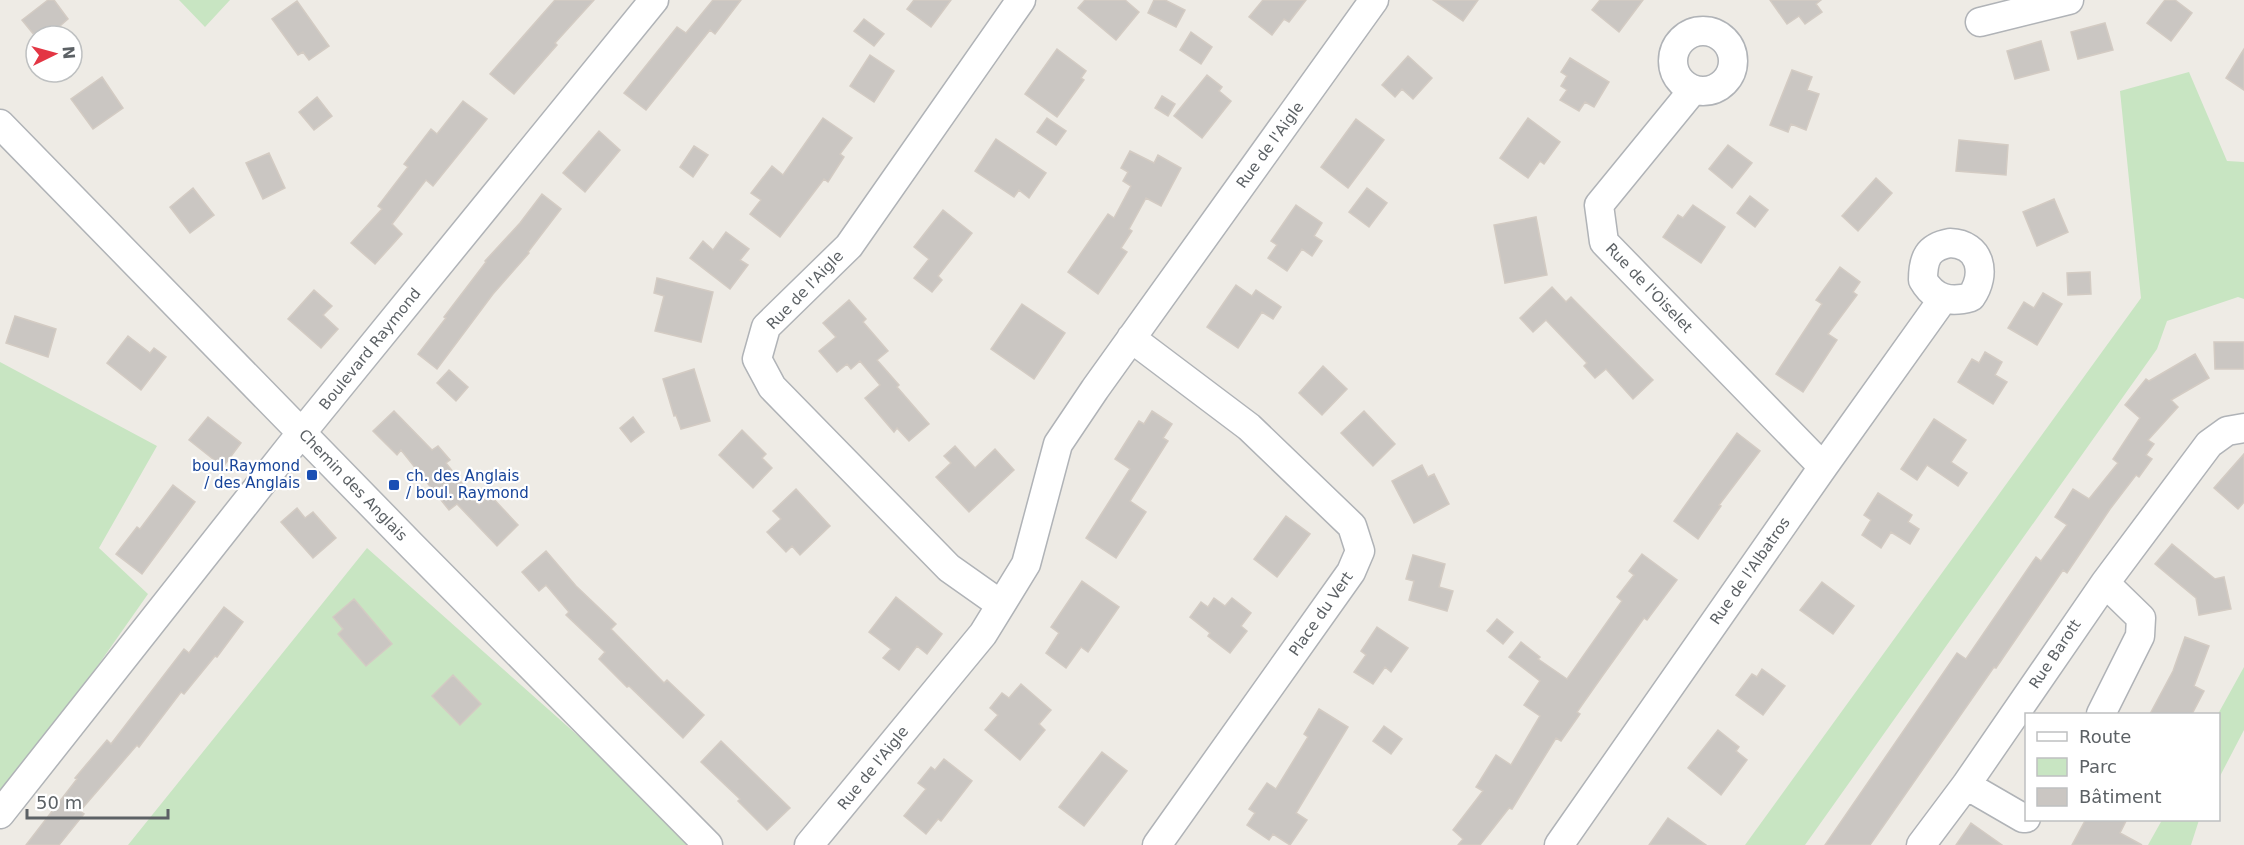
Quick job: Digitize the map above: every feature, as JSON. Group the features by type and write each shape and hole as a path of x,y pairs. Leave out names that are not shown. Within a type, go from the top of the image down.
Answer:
{"street":[{"name":"Boulevard Raymond","path":"0,814 302,432 654,0"},
{"name":"Rue de l'Aigle","path":"1000,604 949,568 772,387 757,359 766,327 849,246 1021,0"},
{"name":"Rue de l'Aigle","path":"809,845 983,634 1026,564 1059,444 1131,338 1374,0"},
{"path":"1980,22 2069,0"},
{"name":"Rue de l'Oiselet","path":"1693,90 1599,205 1604,242 1823,467"},
{"name":"Chemin des Anglais","path":"0,124 472,608 708,845"},
{"name":"Rue de l'Albatros","path":"1559,845 1943,299"},
{"name":"Place du Vert","path":"1131,338 1249,427 1352,526 1360,551 1351,572 1158,845"},
{"name":"Rue Barott","path":"1921,845 1966,785 2104,583 2209,444 2227,431 2244,428"},
{"path":"2102,713 2140,636 2141,618 2104,583"},
{"path":"1966,785 2025,818"}],"green space":[{"path":"179,0 230,0 205,27"},
{"path":"2189,72 2227,161 2244,162 2244,299 2238,297 2167,321 2157,349 1805,845 1745,845 2141,298 2120,91"},
{"path":"0,362 157,446 99,548 148,594 0,805"},
{"path":"367,548 701,845 128,845"},
{"path":"2244,667 2244,730 2220,776 2220,713"},
{"path":"2161,821 2199,821 2191,845 2148,845"}],"building":[{"path":"48,0 54,0 68,19 62,24 25,24 22,20"},
{"path":"555,0 594,0 555,43 557,45 514,94 490,74"},
{"path":"713,0 741,0 715,34 710,30 646,110 624,93 677,27 686,33"},
{"path":"914,0 951,0 931,27 907,9"},
{"path":"1085,0 1125,0 1139,12 1116,40 1078,8"},
{"path":"1154,0 1165,0 1185,10 1176,27 1148,13"},
{"path":"1263,0 1306,0 1289,22 1284,19 1272,35 1249,17"},
{"path":"1433,0 1478,0 1463,21"},
{"path":"1600,0 1643,0 1619,32 1592,10"},
{"path":"1770,0 1821,0 1816,4 1822,12 1805,24 1799,16 1787,24"},
{"path":"2165,0 2175,0 2192,13 2171,41 2147,23"},
{"path":"297,1 329,46 309,60 303,52 298,55 272,19"},
{"path":"864,19 884,34 874,46 854,31"},
{"path":"2105,23 2113,50 2078,59 2071,32"},
{"path":"1191,32 1212,47 1201,64 1180,50"},
{"path":"2041,41 2049,70 2015,79 2007,51"},
{"path":"1057,49 1086,71 1081,78 1084,80 1057,117 1025,94"},
{"path":"2244,49 2244,90 2226,78"},
{"path":"870,55 894,71 874,102 850,86"},
{"path":"1408,56 1432,78 1413,99 1402,89 1395,97 1382,85"},
{"path":"1570,58 1609,82 1594,107 1585,102 1579,111 1560,100 1567,90 1561,86 1567,76 1561,72"},
{"path":"1792,70 1812,77 1807,90 1819,94 1806,130 1791,124 1788,132 1770,125"},
{"path":"1207,75 1222,87 1219,91 1231,101 1202,138 1174,116"},
{"path":"102,77 123,108 93,129 71,99"},
{"path":"1162,96 1175,104 1168,116 1155,108"},
{"path":"317,97 332,116 314,130 299,112"},
{"path":"463,101 487,119 433,186 426,180 392,224 402,234 375,264 351,243 382,209 378,206 408,167 404,164 431,129 437,134"},
{"path":"823,118 852,138 840,154 844,157 828,182 824,179 780,237 750,214 761,200 751,193 772,166 783,175"},
{"path":"1047,118 1066,131 1056,145 1037,132"},
{"path":"1528,118 1560,142 1544,164 1540,161 1528,178 1500,158"},
{"path":"1356,119 1384,140 1348,188 1321,167"},
{"path":"599,131 620,150 585,192 563,173"},
{"path":"996,139 1046,173 1029,198 1019,190 1014,197 975,171"},
{"path":"1959,140 2008,145 2006,175 1956,171"},
{"path":"1728,145 1752,163 1732,188 1709,169"},
{"path":"694,146 708,155 693,177 680,167"},
{"path":"1130,151 1154,163 1158,155 1181,168 1161,206 1146,198 1129,229 1132,231 1121,248 1127,252 1098,294 1068,272 1108,214 1114,218 1131,186 1123,181 1128,172 1121,168"},
{"path":"269,153 285,188 263,199 246,163"},
{"path":"1876,178 1892,193 1858,231 1842,216"},
{"path":"193,188 214,215 190,233 170,207"},
{"path":"1367,188 1387,203 1369,227 1349,212"},
{"path":"542,194 561,209 437,369 418,354 485,261 520,223"},
{"path":"1750,196 1768,210 1755,227 1737,213"},
{"path":"2054,199 2068,232 2037,246 2023,212"},
{"path":"1296,205 1322,223 1314,236 1322,241 1312,256 1302,249 1287,271 1268,258 1277,245 1271,241"},
{"path":"1693,205 1725,227 1701,263 1663,237 1678,215 1683,218"},
{"path":"943,210 972,233 938,276 942,280 932,292 914,278 929,259 914,247"},
{"path":"1536,217 1547,275 1505,283 1494,225"},
{"path":"726,232 749,249 740,260 748,265 730,289 690,258 703,241 713,250"},
{"path":"1840,267 1860,282 1853,292 1857,295 1828,334 1837,340 1803,392 1776,374 1822,304 1816,300"},
{"path":"2090,272 2091,294 2068,295 2067,273"},
{"path":"657,278 713,292 701,342 655,331 664,296 654,293"},
{"path":"1236,285 1252,296 1256,290 1281,307 1273,319 1262,312 1238,348 1207,327"},
{"path":"1552,287 1566,302 1571,297 1653,380 1633,399 1606,369 1595,378 1584,366 1587,363 1546,320 1533,332 1520,318"},
{"path":"314,290 332,306 323,315 338,329 321,348 288,319"},
{"path":"2043,293 2062,304 2037,345 2008,328 2024,302 2034,308"},
{"path":"849,300 866,319 863,322 888,351 877,360 929,424 909,441 897,428 894,432 865,398 880,385 860,361 851,369 847,364 837,372 819,351 836,337 823,323"},
{"path":"1022,304 1065,333 1034,379 991,349"},
{"path":"15,316 56,329 48,357 6,343"},
{"path":"128,336 150,353 154,348 166,357 141,390 107,363"},
{"path":"2214,342 2244,342 2244,369 2215,369"},
{"path":"1985,352 2002,362 1995,375 2007,382 1993,404 1958,382 1972,359 1979,363"},
{"path":"2195,354 2209,378 2171,400 2178,407 2148,440 2154,444 2146,455 2152,459 2139,477 2136,475 2110,509 2067,573 2063,570 1870,845 1825,845 1957,653 1966,659 2036,557 2041,561 2067,525 2055,517 2073,489 2089,499 2118,463 2113,459 2140,418 2125,405 2146,379 2149,381"},
{"path":"1323,366 1347,389 1322,415 1299,393"},
{"path":"694,369 710,421 681,429 676,415 674,416 663,379"},
{"path":"449,370 468,387 456,401 437,383"},
{"path":"394,411 432,450 438,446 450,460 446,463 479,505 490,495 518,525 497,546 457,504 449,510 401,450 397,455 373,431"},
{"path":"1152,411 1172,424 1163,438 1168,441 1130,501 1146,512 1116,558 1086,538 1130,469 1115,459 1139,421 1144,424"},
{"path":"1364,411 1395,444 1373,466 1341,433"},
{"path":"208,417 241,443 223,467 189,440"},
{"path":"633,417 644,432 631,442 620,428"},
{"path":"1934,419 1966,440 1951,462 1967,473 1958,486 1927,465 1917,480 1901,469"},
{"path":"742,430 766,454 762,458 772,468 753,488 719,455"},
{"path":"1737,433 1760,451 1719,505 1721,506 1698,539 1674,521"},
{"path":"955,446 975,468 995,449 1014,470 969,512 936,477 951,463 944,456"},
{"path":"2244,454 2244,502 2238,509 2214,488"},
{"path":"1422,465 1428,477 1434,474 1449,504 1414,523 1392,481"},
{"path":"173,485 195,502 142,574 116,554 137,527 140,529"},
{"path":"796,489 830,526 800,555 792,546 786,552 767,532 781,519 773,511"},
{"path":"1878,493 1912,515 1908,522 1919,529 1910,544 1891,532 1881,548 1862,535 1871,520 1864,515"},
{"path":"297,508 305,518 313,512 336,538 313,558 281,522"},
{"path":"1286,516 1310,534 1277,577 1254,559"},
{"path":"2172,544 2215,579 2224,577 2231,609 2199,615 2196,598 2155,564"},
{"path":"546,551 576,586 616,624 611,629 664,683 667,680 704,715 683,738 599,659 605,652 566,615 569,612 546,585 539,591 522,572"},
{"path":"1642,554 1677,580 1647,620 1644,618 1577,712 1580,714 1561,741 1556,738 1512,809 1509,808 1480,845 1458,845 1463,839 1453,830 1483,791 1476,787 1496,755 1511,765 1540,716 1524,705 1540,681 1509,657 1521,642 1540,657 1538,659 1567,679 1622,601 1617,597 1634,575 1629,571"},
{"path":"1413,555 1445,564 1439,587 1453,591 1447,611 1409,600 1414,581 1406,579"},
{"path":"1082,581 1119,607 1088,652 1081,647 1066,668 1046,653 1059,633 1051,627"},
{"path":"1822,582 1854,606 1833,634 1800,610"},
{"path":"896,597 942,634 927,654 917,646 899,670 883,658 891,649 869,632"},
{"path":"1214,598 1225,606 1232,598 1251,613 1241,626 1247,631 1230,653 1208,636 1210,633 1190,617 1201,602 1208,607"},
{"path":"354,599 392,644 366,666 338,634 343,629 333,617"},
{"path":"224,607 243,622 217,657 215,656 184,694 181,692 139,747 137,745 80,811 84,814 59,845 26,845 77,779 75,778 107,740 111,744 184,649 189,653"},
{"path":"1497,619 1513,632 1503,644 1487,631"},
{"path":"1377,627 1408,648 1391,672 1385,667 1373,684 1354,672 1366,655 1361,651"},
{"path":"2185,637 2209,646 2194,686 2204,691 2193,713 2151,713 2173,671"},
{"path":"1762,669 1785,686 1763,715 1736,695 1752,674 1757,677"},
{"path":"453,675 481,704 460,725 432,696"},
{"path":"1021,684 1051,710 1039,724 1045,730 1020,760 985,730 998,715 990,708 1002,693 1009,698"},
{"path":"1319,709 1348,727 1296,813 1307,820 1290,845 1273,834 1269,840 1247,825 1255,813 1249,809 1267,783 1276,789 1308,737 1304,734"},
{"path":"1384,726 1402,739 1391,754 1373,741"},
{"path":"1718,730 1739,747 1736,751 1747,760 1721,795 1688,768"},
{"path":"721,741 790,808 767,830 738,801 740,799 701,762"},
{"path":"1102,752 1127,771 1084,826 1059,807"},
{"path":"944,759 972,781 941,821 938,819 926,834 904,816 926,789 918,783 931,767 935,770"},
{"path":"1668,818 1706,845 1649,845"},
{"path":"2085,821 2126,821 2120,833 2142,845 2072,845"},
{"path":"1971,823 2002,845 1956,845"}],"place":[{"name":"boul.Raymond / des Anglais","path":"312,475"},
{"name":"ch. des Anglais / boul. Raymond","path":"394,485"}]}
